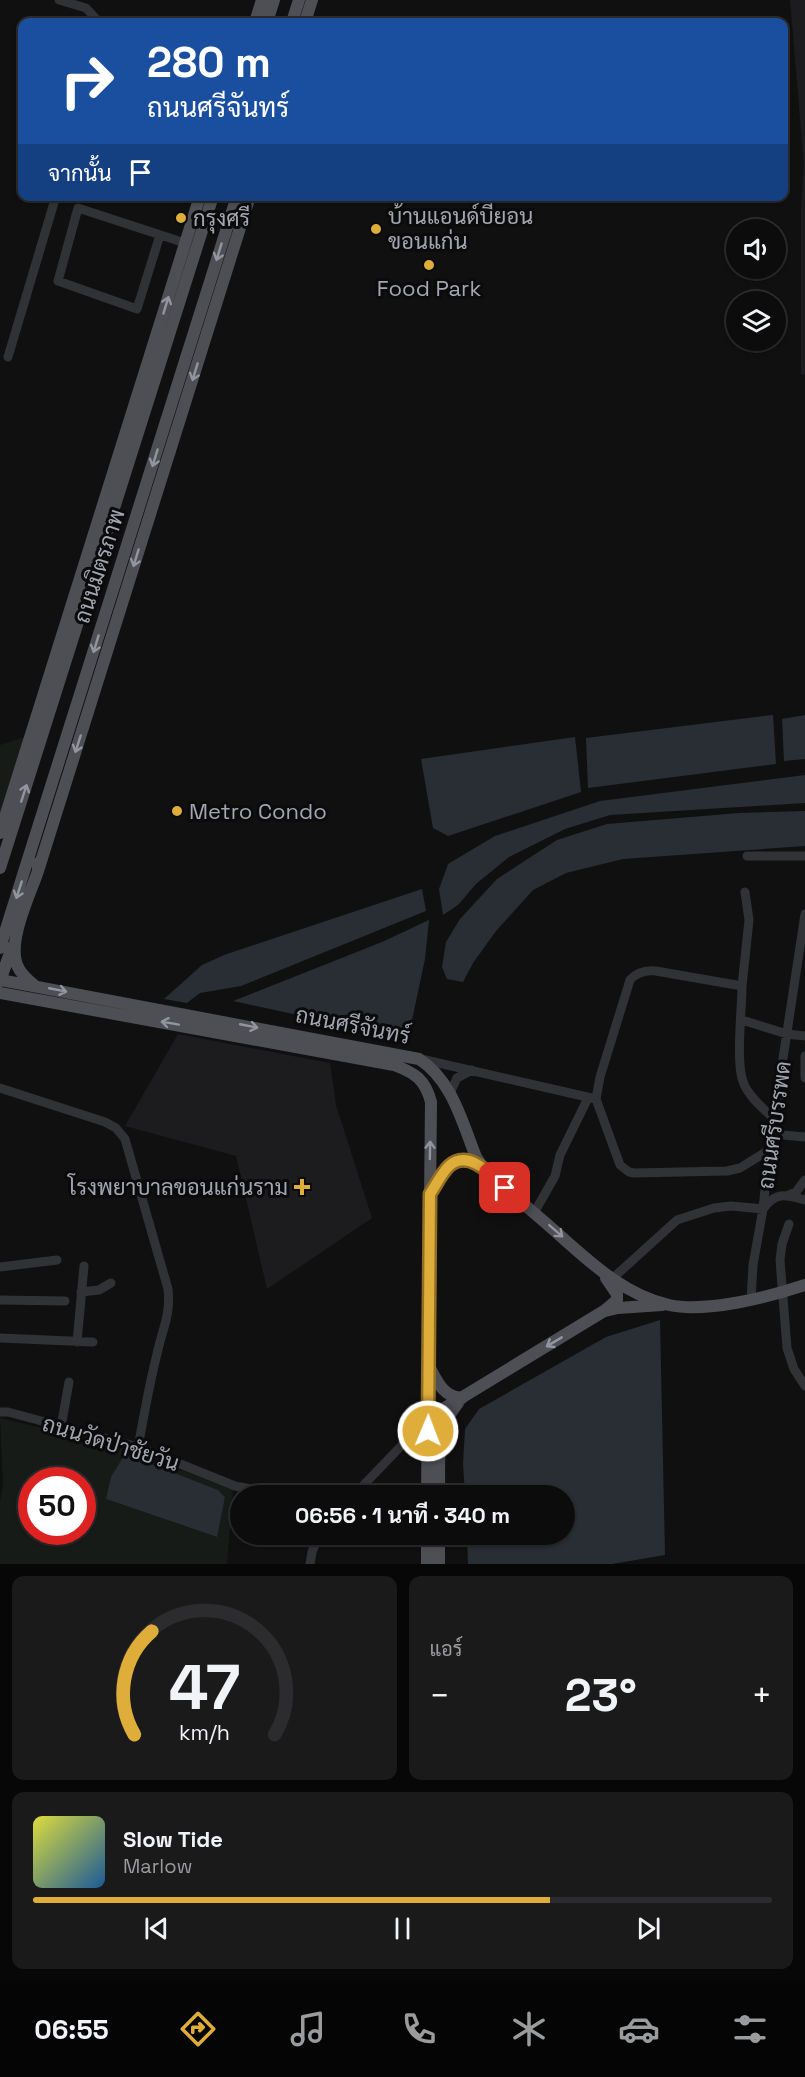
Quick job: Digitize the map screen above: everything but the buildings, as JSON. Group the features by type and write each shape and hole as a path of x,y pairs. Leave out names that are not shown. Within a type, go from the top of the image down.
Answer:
{"main road":[{"path":"256,18 262,0"},
{"path":"268,18 274,0"},
{"path":"293,18 299,0"},
{"path":"304,18 312,0"},
{"name":"ถนนมิตรภาพ","path":"0,833 198,201"},
{"name":"ถนนมิตรภาพ","path":"0,868 211,201"},
{"name":"ถนนมิตรภาพ","path":"0,948 235,201"},
{"name":"ถนนมิตรภาพ","path":"0,980 38,871 248,201"},
{"path":"200,314 206,336"},
{"path":"167,419 185,404"},
{"path":"101,511 117,499"},
{"path":"80,579 85,599"},
{"path":"113,592 119,613"},
{"path":"80,696 97,683"},
{"path":"0,845 16,819"},
{"path":"38,871 39,823"},
{"path":"15,940 14,955 18,968 33,985"},
{"name":"ถนนศรีจันทร์","path":"0,980 419,1059 435,1071 450,1093 476,1157 482,1166 608,1275 639,1295 669,1305 699,1306 751,1300 805,1285"},
{"name":"ถนนศรีจันทร์","path":"0,993 307,1048 394,1065 412,1073 428,1088 431,1102 430,1194"},
{"path":"0,1000 28,998"},
{"path":"427,1485 430,1194 442,1175 453,1164 473,1162 482,1166"},
{"path":"428,1418 604,1311 617,1300 617,1294 608,1275"},
{"path":"604,1311 669,1305"},
{"path":"429,1366 447,1393 453,1397 462,1398"},
{"path":"439,1485 440,1437 452,1411 462,1398"},
{"path":"426,1545 427,1564"},
{"path":"439,1545 439,1564"}],"street":[{"path":"59,0 86,8 95,18"},
{"path":"8,357 55,201"},
{"path":"159,235 137,309 58,281 78,208 185,243"},
{"path":"747,856 805,856"},
{"path":"746,892 749,920 742,986 740,1054 743,1082 747,1090 774,1119"},
{"name":"ถนนศรีบรรพด","path":"751,1300 753,1265 763,1209 769,1150 803,945 805,914"},
{"path":"534,1213 555,1176 563,1147 592,1099 630,980 644,971 656,971 742,986"},
{"path":"742,1020 787,1034 805,1036"},
{"path":"805,1056 805,1078"},
{"path":"419,1059 592,1099"},
{"path":"450,1093 457,1078 471,1070"},
{"path":"0,1088 105,1122 116,1128 125,1139 168,1289 170,1305 168,1320 157,1351 138,1447"},
{"path":"592,1099 616,1159 629,1172 734,1170 769,1150"},
{"path":"772,1134 805,1137"},
{"path":"608,1275 677,1220 714,1208 731,1206 763,1209 775,1197 796,1192 805,1180"},
{"path":"789,1195 805,1200"},
{"path":"789,1224 782,1244 780,1260 787,1348 794,1369 805,1386"},
{"path":"0,1267 57,1260"},
{"path":"77,1342 84,1266"},
{"path":"81,1292 99,1290 111,1283"},
{"path":"0,1300 65,1301"},
{"path":"0,1338 93,1342"},
{"path":"61,1426 69,1382"},
{"name":"ถนนวัดป่าชัยวัน","path":"0,1412 8,1412 138,1447 233,1485"},
{"path":"366,1485 428,1418"},
{"path":"410,1436 417,1434 428,1444"},
{"path":"310,1564 315,1545"}],"shaded area":[{"path":"790,0 805,0 805,375 801,374 801,208 804,166"},
{"path":"773,715 776,764 588,788 586,738"},
{"path":"805,715 805,759 784,761 782,719"},
{"path":"25,737 0,816 0,745"},
{"path":"575,737 581,792 448,836 433,828 421,759"},
{"path":"805,775 805,803 610,815 565,829 509,857 476,884 458,905 443,915 439,889 448,864 495,836 600,801"},
{"path":"805,811 805,846 623,859 566,873 533,890 496,931 473,963 463,982 447,979 442,967 446,942 460,919 497,879 557,840 607,824 739,813"},
{"path":"422,889 426,911 241,986 200,993 187,1003 164,999 202,965 224,955"},
{"path":"429,920 425,959 408,1039 233,1001 382,942"},
{"name":"โรงพยาบาลขอนแก่นราม","path":"178,1034 330,1063 336,1105 372,1218 267,1289 236,1156 125,1126"},
{"path":"660,1320 665,1555 612,1564 468,1564 467,1545 575,1545 575,1485 464,1485 465,1429 479,1409 606,1337"},
{"path":"0,1418 121,1447 230,1489 227,1564 0,1564 0,1502 3,1483","holes":["218,1490 225,1496 216,1537 106,1499"]},
{"path":"125,1454 218,1490 225,1497 217,1537 106,1499 111,1477"}],"place":[{"name":"กรุงศรี","path":"181,218"},
{"name":"บ้านแอนด์บียอน ขอนแก่น","path":"376,229"},
{"name":"Food Park","path":"429,265"},
{"name":"Metro Condo","path":"177,811"},
{"name":"โรงพยาบาลขอนแก่นราม","path":"302,1187"}],"route":[{"path":"428,1431 430,1194 449,1166 459,1162 473,1162 482,1166 505,1188"}]}
